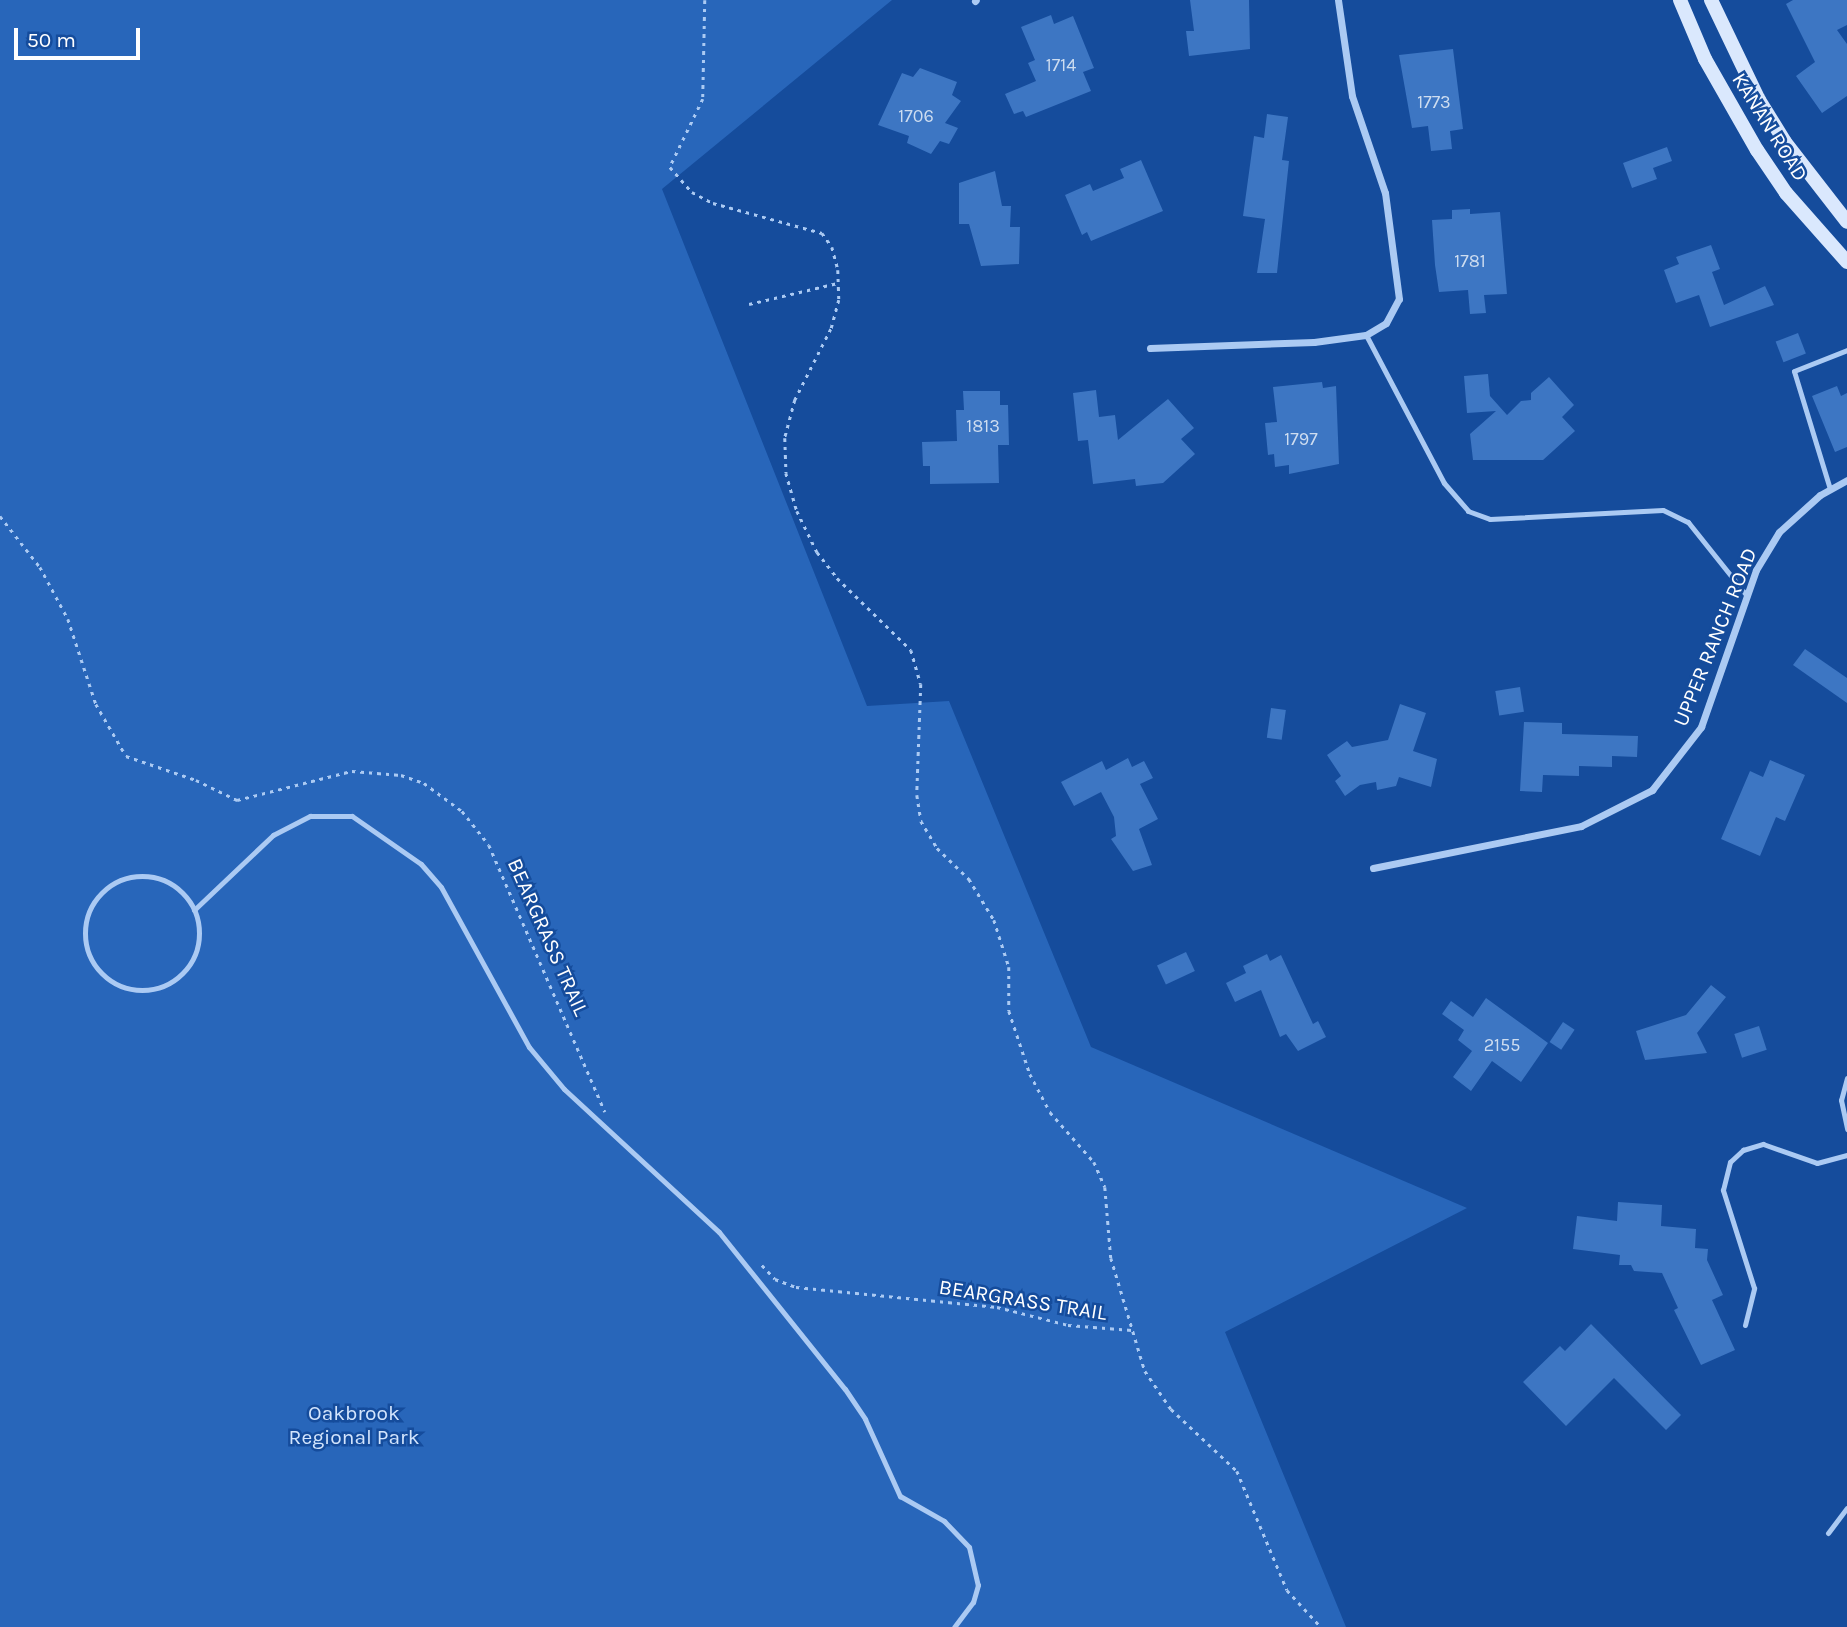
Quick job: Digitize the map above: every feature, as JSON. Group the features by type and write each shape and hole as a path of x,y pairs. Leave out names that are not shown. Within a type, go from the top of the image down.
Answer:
{"main road":[{"name":"KANAN ROAD","path":"1680,0 1705,59 1757,150 1786,193 1847,262"},
{"name":"KANAN ROAD","path":"1712,0 1759,100 1785,142 1847,222"}],"street":[{"path":"1150,348 1314,342 1366,335 1387,323 1399,299 1385,192 1352,96 1338,0"},
{"name":"UPPER RANCH ROAD","path":"1373,868 1581,827 1652,790 1701,727 1746,596 1779,532 1830,489 1847,480"}],"lane":[{"path":"1366,335 1444,483 1468,511 1490,519 1662,510 1688,522 1746,596"},
{"path":"1830,489 1794,371 1847,349"},
{"path":"194,910 273,835 310,816 352,816 421,864 441,887 529,1047 564,1089 719,1232 845,1389 900,1496 944,1521 969,1547 978,1585 973,1602 954,1627"},
{"path":"150,876 168,882 194,910 198,947 178,978 162,987 143,990 108,979 87,949 88,912 113,883 150,876"},
{"path":"1847,1078 1841,1100 1847,1129"},
{"path":"1745,1325 1754,1288 1723,1190 1730,1162 1743,1150 1763,1144 1817,1163 1847,1155"},
{"path":"1828,1533 1847,1508"}],"path":[{"path":"705,0 703,99 670,167 692,192 713,203 821,233 832,247 839,300 831,329 795,400 785,438 786,473 797,511 817,552 837,578 911,650 921,684 917,795 921,821 937,848 969,879 995,920 1009,967 1009,1011 1030,1074 1050,1112 1094,1162 1105,1187 1111,1258 1132,1330 1156,1391 1237,1471 1287,1590 1321,1627"},
{"path":"749,304 838,283"},
{"name":"BEARGRASS TRAIL","path":"0,516 40,567 68,619 96,704 126,756 196,780 237,800 352,771 401,775 424,783 462,811 489,845 594,1078 607,1116"},
{"name":"BEARGRASS TRAIL","path":"758,1260 775,1279 796,1287 997,1307 1068,1325 1132,1330"}],"green space":[{"name":"Oakbrook Regional Park","path":"0,0 892,0 662,189 867,706 949,701 1091,1047 1467,1208 1225,1332 1346,1627 0,1627"}],"building":[{"path":"1190,0 1249,0 1250,49 1189,56 1186,31 1194,31"},
{"path":"1793,0 1847,0 1847,25 1837,30 1847,44 1847,96 1822,113 1796,76 1815,62 1786,4"},
{"path":"1051,15 1054,24 1073,16 1094,68 1083,72 1091,91 1026,117 1023,111 1014,114 1005,94 1036,81 1028,63 1035,60 1021,27"},
{"path":"1453,49 1463,129 1450,131 1452,149 1431,151 1428,126 1412,128 1399,55"},
{"path":"920,68 957,82 952,95 961,101 945,123 958,128 949,144 940,141 931,154 907,143 909,136 878,125 902,73 913,77"},
{"path":"1267,114 1288,117 1282,160 1289,161 1277,273 1257,273 1265,219 1243,216 1254,136 1264,138"},
{"path":"1667,147 1672,161 1653,168 1657,179 1632,188 1623,163"},
{"path":"1141,160 1163,211 1091,241 1087,232 1082,235 1065,195 1090,184 1093,191 1124,178 1120,169"},
{"path":"995,171 1002,206 1011,206 1010,227 1020,227 1019,264 981,266 969,224 959,224 959,183"},
{"path":"1470,209 1470,214 1500,212 1507,294 1484,295 1486,313 1470,314 1468,290 1439,292 1432,220 1452,219 1452,210"},
{"path":"1711,245 1720,269 1712,272 1724,305 1765,286 1774,305 1710,327 1699,295 1676,303 1664,270 1679,264 1676,257"},
{"path":"1798,333 1806,354 1783,362 1776,342"},
{"path":"1488,374 1490,396 1507,415 1521,401 1531,400 1531,393 1549,377 1574,405 1562,417 1575,431 1543,460 1473,460 1470,434 1496,411 1467,413 1464,376"},
{"path":"1322,382 1323,388 1336,386 1339,464 1289,474 1289,465 1275,467 1274,454 1268,455 1265,423 1277,422 1273,387"},
{"path":"1837,386 1841,396 1847,393 1847,447 1835,452 1812,396"},
{"path":"1096,390 1099,417 1115,415 1118,440 1168,399 1194,428 1181,439 1195,454 1163,483 1136,486 1135,479 1093,484 1088,440 1078,441 1073,393"},
{"path":"963,391 1000,391 1000,405 1008,405 1009,445 998,445 999,483 930,484 930,466 923,466 922,442 957,441 956,410 964,410"},
{"path":"1805,649 1847,678 1847,703 1793,665"},
{"path":"1520,687 1524,712 1499,716 1495,691"},
{"path":"1400,704 1426,713 1413,751 1437,759 1431,787 1399,777 1396,786 1377,790 1376,782 1360,785 1345,796 1335,781 1341,776 1327,755 1347,741 1352,747 1388,740"},
{"path":"1271,708 1286,710 1282,740 1267,738"},
{"path":"1524,722 1562,723 1562,734 1638,736 1637,757 1612,756 1612,767 1579,766 1579,776 1543,775 1542,792 1520,791"},
{"path":"1128,758 1132,767 1144,761 1153,778 1140,784 1158,819 1139,829 1152,865 1133,871 1111,839 1116,836 1114,817 1101,792 1074,806 1061,782 1102,761 1106,770"},
{"path":"1770,760 1805,775 1785,821 1776,817 1760,856 1721,839 1750,771 1763,777"},
{"path":"1186,952 1195,971 1166,985 1157,966"},
{"path":"1267,954 1270,961 1281,955 1313,1024 1318,1021 1326,1037 1298,1051 1286,1034 1280,1037 1261,990 1235,1002 1226,983 1246,973 1243,966"},
{"path":"1711,985 1726,997 1697,1033 1707,1053 1645,1060 1636,1031 1686,1015"},
{"path":"1486,998 1548,1043 1521,1082 1492,1061 1471,1091 1453,1077 1472,1051 1458,1040 1464,1030 1442,1014 1451,1001 1473,1017"},
{"path":"1563,1022 1575,1030 1561,1050 1550,1042"},
{"path":"1759,1026 1767,1050 1742,1058 1734,1034"},
{"path":"1618,1202 1662,1205 1661,1226 1696,1229 1695,1248 1708,1249 1707,1260 1723,1295 1712,1300 1735,1350 1701,1365 1674,1310 1678,1308 1662,1273 1634,1271 1631,1265 1619,1265 1620,1255 1573,1249 1577,1216 1617,1221"},
{"path":"1591,1324 1681,1415 1666,1430 1614,1378 1566,1426 1523,1382 1560,1346 1565,1351"}]}
